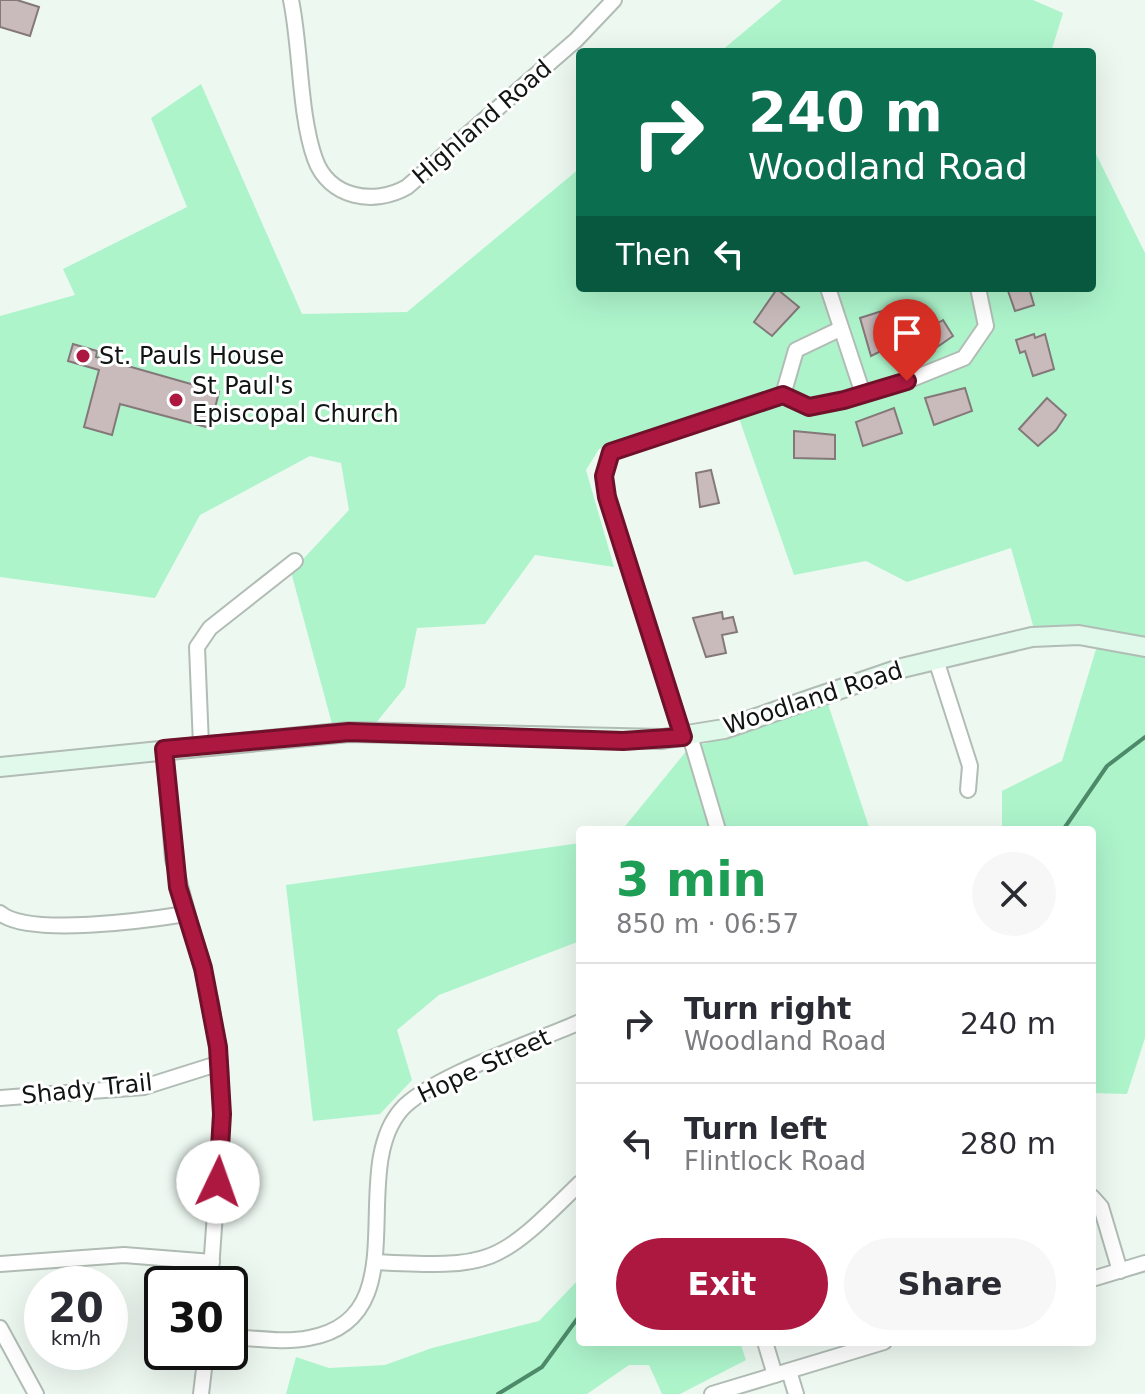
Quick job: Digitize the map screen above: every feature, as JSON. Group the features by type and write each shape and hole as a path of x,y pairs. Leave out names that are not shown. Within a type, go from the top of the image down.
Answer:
{"street":[{"name":"Highland Road","path":"293,1 315,160 331,183 342,191 369,198 395,194 407,187 576,40 614,0"},
{"path":"829,292 863,394"},
{"path":"717,826 607,497 606,463 611,452 783,395 809,407 863,394 964,358 986,326 979,292"},
{"path":"783,395 796,350 840,329"},
{"path":"201,745 197,647 210,628 295,561"},
{"name":"Woodland Road","path":"0,767 349,732 623,741 686,736 762,719 902,668 1055,635 1145,647"},
{"path":"936,660 970,766 968,790"},
{"path":"164,749 173,859 211,1003 220,1063 222,1114 212,1266"},
{"path":"0,913 21,925 99,924 186,914"},
{"name":"Hope Street","path":"248,1337 305,1339 335,1329 363,1301 373,1280 375,1262 379,1153 401,1109 429,1087 576,1024"},
{"name":"Shady Trail","path":"0,1098 144,1087 220,1063"},
{"path":"375,1262 457,1265 494,1257 523,1239 576,1187"},
{"path":"1096,1201 1101,1207 1120,1271"},
{"path":"0,1264 124,1255 212,1262"},
{"path":"1096,1278 1145,1263"},
{"path":"0,1328 36,1394"},
{"path":"767,1346 796,1394"},
{"path":"712,1394 871,1346"},
{"path":"201,1394 204,1370"}],"green space":[{"path":"782,0 1033,0 1063,13 1052,48 725,48"},
{"path":"201,84 302,314 407,312 576,171 576,292 1096,292 1096,154 1145,253 1145,1038 1127,1094 1096,1093 1096,826 1002,826 1002,791 1062,761 1097,646 1036,636 1011,548 907,582 866,561 794,575 735,407 599,449 586,470 614,567 535,555 485,624 417,628 405,687 367,734 335,735 291,572 349,510 341,463 310,456 200,515 155,598 0,577 0,316 75,295 63,269 187,207 151,118"},
{"path":"828,704 869,826 625,826 688,749"},
{"path":"576,844 576,943 439,995 397,1030 412,1080 380,1114 313,1121 286,885"},
{"path":"576,1282 576,1346 741,1346 746,1360 680,1394 662,1394 649,1365 629,1365 587,1394 286,1394 296,1357 329,1368 385,1365 432,1348 539,1321"}],"building":[{"path":"0,0 17,0 39,7 30,36 0,27"},
{"path":"775,292 781,292 799,307 772,336 754,322"},
{"path":"1008,292 1030,292 1034,305 1015,311"},
{"path":"882,311 893,345 871,356 860,318"},
{"path":"943,320 953,336 920,359 909,340"},
{"path":"1034,334 1035,338 1045,334 1054,369 1033,376 1025,351 1020,353 1016,340"},
{"name":"St Paul's Episcopal Church","path":"73,344 97,351 96,357 219,392 210,428 120,404 112,435 84,427 99,370 68,361"},
{"path":"965,388 972,411 934,425 925,398"},
{"path":"1047,398 1066,415 1056,430 1038,446 1019,429"},
{"path":"894,408 902,433 863,446 856,422"},
{"path":"794,431 835,435 835,459 794,458"},
{"path":"711,470 719,503 700,507 696,473"},
{"path":"722,612 723,619 733,617 737,632 722,635 726,653 706,657 693,618"}],"waterway":[{"path":"1066,826 1107,766 1145,737"},
{"path":"498,1394 542,1367 576,1320"}],"place":[{"name":"St. Pauls House","path":"83,356"},
{"name":"St Paul's Episcopal Church","path":"176,400"}],"route":[{"path":"218,1182 222,1114 220,1063 203,968 178,887 173,859 164,749 349,732 623,741 683,737 607,497 604,476 611,452 783,395 809,407 907,381"}]}
